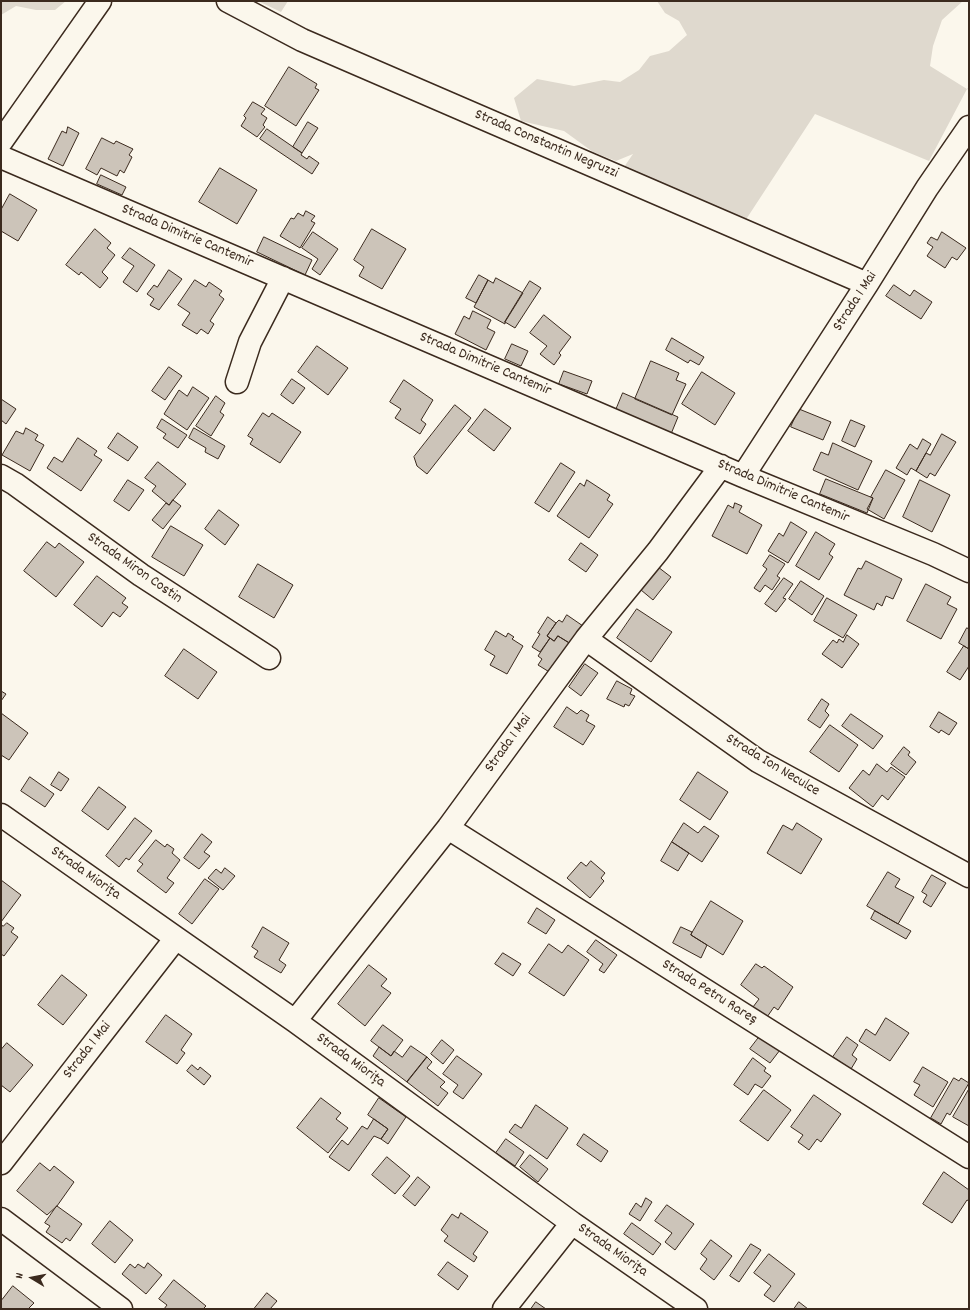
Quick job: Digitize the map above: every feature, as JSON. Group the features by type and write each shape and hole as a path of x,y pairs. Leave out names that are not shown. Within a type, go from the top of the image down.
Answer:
{"street":[{"path":"1,142 100,1"},
{"name":"Strada Constantin Negruzzi","path":"228,1 302,40 867,284"},
{"name":"Strada 1 Mai","path":"743,476 867,284 926,188 969,127"},
{"name":"Strada Dimitrie Cantemir","path":"1,157 743,476 933,554 969,571"},
{"path":"237,382 250,342 283,278"},
{"name":"Strada 1 Mai","path":"295,1021 448,828 586,639 658,551 721,466"},
{"name":"Strada Miron Costin","path":"1,476 15,484 141,575 269,658"},
{"name":"Strada Ion Neculce","path":"586,639 758,761 969,876"},
{"name":"Strada Miorița","path":"1,815 295,1021 572,1223 696,1309"},
{"name":"Strada Petru Rareș","path":"448,828 969,1157"},
{"name":"Strada 1 Mai","path":"1,1163 176,938"},
{"path":"1,1219 121,1309"},
{"path":"504,1309 572,1223"}],"shaded area":[{"path":"1,1 66,1 55,10 36,10 16,6 1,15"},
{"path":"258,1 288,1 281,12"},
{"path":"657,1 963,1 942,20 933,46 930,66 967,89 929,161 815,114 745,221 624,167 633,154 616,161 593,152 564,131 521,121 514,98 537,79 574,86 604,80 620,82 639,70 650,56 669,51 687,35 679,21 665,13"}],"building":[{"path":"289,67 317,84 315,88 319,90 296,126 265,106"},
{"path":"253,102 265,109 261,114 267,118 263,125 265,127 257,137 241,126 246,118 244,116"},
{"path":"308,122 318,128 302,153 293,147"},
{"path":"68,127 79,133 63,166 48,159 62,131 66,133"},
{"path":"267,129 302,153 301,155 307,159 309,156 319,163 312,174 260,139"},
{"path":"102,138 114,144 116,141 133,149 129,155 132,157 124,173 120,170 117,176 101,168 97,175 86,169"},
{"path":"220,168 257,190 237,224 199,202"},
{"path":"101,175 126,187 122,195 97,184"},
{"path":"10,194 37,210 18,241 1,231 1,210"},
{"path":"306,211 315,216 311,221 315,223 300,248 280,236 291,218 294,219 298,213 303,216"},
{"path":"95,229 111,243 107,248 115,255 102,272 108,278 100,288 81,272 79,275 66,265"},
{"path":"372,229 406,249 382,289 359,276 364,267 354,260"},
{"path":"313,232 338,249 320,275 312,269 318,259 302,248"},
{"path":"942,232 966,248 957,260 952,257 945,268 927,256 933,247 927,243 931,237 937,240"},
{"path":"264,237 312,260 305,275 257,252"},
{"path":"130,248 155,265 137,292 123,282 134,266 122,258"},
{"path":"169,270 182,279 159,310 150,305 154,299 147,294 154,285 157,287"},
{"path":"479,275 488,280 476,303 466,298"},
{"path":"496,278 523,293 505,324 474,307 488,280 493,283"},
{"path":"195,280 206,287 209,282 222,291 219,295 224,299 210,321 214,324 208,334 201,329 197,334 182,325 190,313 178,305"},
{"path":"530,281 541,288 515,328 505,322"},
{"path":"894,285 910,296 914,290 932,302 921,319 886,296"},
{"path":"473,311 491,320 487,328 495,332 486,350 455,334 464,316 469,319"},
{"path":"544,315 571,337 559,353 561,355 554,365 540,354 547,346 530,333"},
{"path":"672,338 704,357 699,365 690,360 688,363 666,350"},
{"path":"512,344 528,351 521,366 505,359"},
{"path":"317,346 348,368 328,395 298,372"},
{"path":"651,361 679,373 676,380 686,384 672,415 635,399"},
{"path":"169,367 182,376 165,400 152,391"},
{"path":"564,371 592,381 587,394 559,384"},
{"path":"702,372 735,393 715,425 682,404"},
{"path":"292,379 305,388 293,404 281,395"},
{"path":"404,380 433,400 421,420 426,424 420,434 395,418 401,409 390,402"},
{"path":"193,387 209,398 187,430 164,414 179,390 187,396"},
{"path":"623,393 678,417 671,434 616,410"},
{"path":"216,396 225,403 220,412 224,415 211,436 196,426"},
{"path":"1,399 16,409 6,424 1,420"},
{"path":"455,405 471,418 427,474 417,466 414,457"},
{"path":"485,409 511,428 494,451 468,431"},
{"path":"799,409 831,422 823,440 791,427"},
{"path":"263,413 269,417 272,413 301,432 280,463 250,444 253,439 248,436"},
{"path":"162,419 187,435 178,448 163,438 166,434 157,428"},
{"path":"851,420 865,426 855,447 842,441"},
{"path":"26,428 38,435 35,440 44,445 30,471 2,455 16,431 23,434"},
{"path":"194,428 225,446 218,459 205,452 206,448 189,438"},
{"path":"118,433 138,447 128,461 108,448"},
{"path":"942,434 956,442 935,476 930,473 927,478 916,471 926,453 930,455"},
{"path":"78,438 97,451 94,455 102,460 81,491 47,468 54,457 62,462"},
{"path":"923,439 931,444 916,471 911,468 907,475 896,468 910,444 917,449"},
{"path":"833,443 872,461 858,490 813,470 821,452 828,455"},
{"path":"158,462 186,484 169,505 152,491 156,486 145,478"},
{"path":"561,463 575,472 549,512 535,503"},
{"path":"886,470 905,480 884,519 867,509 873,498 871,497"},
{"path":"826,479 873,498 867,513 820,494"},
{"path":"128,480 144,490 129,511 114,501"},
{"path":"587,480 610,495 607,500 613,504 589,538 557,516 580,483 584,486"},
{"path":"920,480 950,495 932,532 903,517"},
{"path":"173,500 181,506 163,529 152,520 166,503 169,505"},
{"path":"735,503 742,506 739,512 762,525 747,554 712,536 728,505 733,508"},
{"path":"219,510 239,525 225,545 205,529"},
{"path":"791,522 807,532 788,563 768,551 779,533 783,536"},
{"path":"171,526 203,545 184,576 152,557"},
{"path":"816,532 835,544 829,554 833,557 819,580 796,566"},
{"path":"47,542 55,548 59,543 84,562 56,597 24,571"},
{"path":"581,543 598,555 586,572 569,560"},
{"path":"770,555 785,564 777,576 780,578 772,590 765,585 760,592 754,588 767,569 763,566"},
{"path":"866,561 902,579 893,599 886,596 882,606 877,603 874,610 844,595 858,568 861,569"},
{"path":"258,564 293,585 274,618 239,597"},
{"path":"658,567 671,577 653,600 641,590"},
{"path":"97,576 126,598 122,603 128,607 120,617 113,612 102,627 74,605"},
{"path":"784,578 793,584 783,598 786,599 776,612 765,604"},
{"path":"801,581 824,596 812,615 789,599"},
{"path":"926,584 951,597 947,604 957,609 941,639 907,621"},
{"path":"827,598 857,615 843,638 814,621"},
{"path":"637,609 672,632 651,662 617,638"},
{"path":"567,615 583,626 571,644 558,636 554,641 547,636 556,623 559,620 562,622"},
{"path":"548,617 556,623 547,636 550,638 540,652 532,647 540,634 538,633"},
{"path":"967,628 969,629 969,649 959,643"},
{"path":"496,631 506,637 508,633 514,637 512,639 523,646 507,674 490,665 495,656 485,650"},
{"path":"847,635 859,644 842,668 822,654 833,640 837,643 839,639 843,642"},
{"path":"558,636 571,644 551,673 538,665 542,659 538,656 550,638 554,641"},
{"path":"964,646 969,649 969,666 960,680 947,672"},
{"path":"184,649 217,672 198,699 165,676"},
{"path":"585,664 598,673 581,696 569,687"},
{"path":"617,681 632,689 630,694 635,696 629,706 625,704 624,707 607,699"},
{"path":"1,691 6,694 1,701"},
{"path":"822,699 829,704 825,711 829,715 820,728 808,720"},
{"path":"567,707 577,714 581,710 589,715 586,721 595,726 583,745 554,727"},
{"path":"939,712 957,723 949,735 941,730 939,733 930,727"},
{"path":"1,713 28,733 9,760 1,755"},
{"path":"851,714 883,736 873,749 842,726"},
{"path":"830,725 858,745 839,772 810,752"},
{"path":"904,747 910,752 908,755 916,762 906,775 891,764"},
{"path":"877,764 887,772 891,767 905,777 888,800 882,795 873,807 849,788 863,770 869,775"},
{"path":"59,772 69,779 61,791 51,785"},
{"path":"698,772 728,792 710,820 680,800"},
{"path":"30,777 54,794 45,807 21,791"},
{"path":"99,787 126,807 108,830 82,811"},
{"path":"135,818 152,831 129,860 126,858 119,867 106,856"},
{"path":"684,823 698,833 704,826 719,836 702,862 672,842"},
{"path":"797,823 822,839 801,874 767,853 783,825 792,830"},
{"path":"202,834 212,842 204,852 210,856 199,869 184,858"},
{"path":"156,840 165,847 167,844 174,849 172,853 180,860 167,878 174,883 166,893 137,871 143,864 139,861"},
{"path":"672,842 689,853 678,871 661,861"},
{"path":"591,861 605,873 601,878 604,881 590,898 567,878 581,862 586,866"},
{"path":"225,868 235,876 223,890 208,878 216,869 221,873"},
{"path":"888,872 900,879 895,887 914,897 898,924 867,906"},
{"path":"932,875 946,883 931,907 923,902 927,895 922,892"},
{"path":"205,879 219,889 192,924 179,914"},
{"path":"1,880 21,895 1,922"},
{"path":"711,901 743,921 723,955 691,935"},
{"path":"537,908 555,920 546,934 528,923"},
{"path":"875,911 911,931 906,939 871,919"},
{"path":"7,923 14,928 11,932 18,937 4,956 1,954 1,925 3,926"},
{"path":"263,927 289,943 279,960 286,965 281,973 254,957 258,951 252,947"},
{"path":"681,927 692,932 691,935 707,945 701,958 673,943"},
{"path":"596,940 617,955 604,973 599,970 603,964 587,952"},
{"path":"549,944 562,953 568,945 589,960 564,996 529,973"},
{"path":"503,953 521,964 513,976 495,964"},
{"path":"756,964 762,968 764,966 793,987 778,1010 774,1007 767,1017 753,1007 759,999 741,985"},
{"path":"369,965 387,979 381,986 391,993 365,1026 338,1004"},
{"path":"62,975 87,995 63,1025 38,1005"},
{"path":"166,1015 192,1034 181,1050 185,1053 177,1064 146,1042"},
{"path":"886,1018 909,1033 890,1061 859,1041 866,1029 875,1035"},
{"path":"383,1025 403,1040 391,1056 371,1041"},
{"path":"760,1036 780,1050 770,1063 750,1049"},
{"path":"847,1037 858,1045 852,1055 857,1059 851,1069 833,1057"},
{"path":"442,1040 454,1050 443,1064 431,1054"},
{"path":"7,1043 33,1065 10,1092 1,1085 1,1050"},
{"path":"411,1046 427,1057 407,1082 373,1056 379,1047 391,1056 394,1051 402,1057"},
{"path":"457,1056 482,1074 463,1099 453,1092 458,1085 443,1074"},
{"path":"427,1057 432,1062 427,1068 445,1082 440,1087 448,1093 438,1106 407,1082"},
{"path":"753,1058 766,1068 764,1071 771,1076 762,1088 755,1084 748,1095 734,1085"},
{"path":"192,1065 198,1070 200,1067 211,1076 204,1085 187,1071"},
{"path":"923,1067 948,1082 933,1107 914,1095 920,1085 914,1082"},
{"path":"954,1078 959,1081 961,1078 969,1083 950,1115 947,1113 941,1124 931,1118"},
{"path":"969,1089 969,1126 953,1117"},
{"path":"764,1090 791,1110 768,1141 740,1121"},
{"path":"814,1095 841,1114 821,1142 817,1139 809,1150 798,1142 803,1135 791,1127"},
{"path":"321,1098 341,1113 336,1119 348,1128 328,1153 297,1128"},
{"path":"379,1098 406,1117 388,1144 381,1139 388,1129 368,1115"},
{"path":"536,1105 568,1128 547,1159 509,1132 515,1124 521,1128"},
{"path":"374,1119 388,1129 381,1139 374,1136 349,1171 329,1157 342,1140 348,1145 362,1126 367,1129"},
{"path":"584,1134 608,1151 601,1162 577,1145"},
{"path":"506,1139 524,1152 515,1166 496,1153"},
{"path":"530,1155 548,1169 538,1182 520,1167"},
{"path":"387,1157 410,1176 395,1194 372,1175"},
{"path":"40,1163 50,1171 54,1166 74,1182 57,1206 47,1215 17,1191"},
{"path":"944,1172 969,1190 969,1201 967,1200 952,1223 923,1204"},
{"path":"418,1177 430,1187 415,1206 403,1196"},
{"path":"646,1198 652,1202 640,1221 629,1214 636,1203 641,1207"},
{"path":"667,1205 694,1224 675,1250 665,1242 672,1233 655,1221"},
{"path":"57,1206 82,1224 70,1241 66,1238 62,1243 46,1232 50,1226 45,1223"},
{"path":"461,1213 488,1232 473,1254 477,1257 474,1262 444,1241 448,1236 441,1230 452,1214 458,1218"},
{"path":"110,1221 133,1240 115,1263 92,1244"},
{"path":"632,1223 661,1244 653,1255 624,1234"},
{"path":"711,1240 732,1256 714,1280 700,1269 707,1259 701,1254"},
{"path":"751,1244 761,1250 739,1282 730,1276"},
{"path":"769,1254 795,1274 774,1302 764,1295 771,1286 754,1273"},
{"path":"448,1262 468,1276 458,1290 438,1275"},
{"path":"148,1263 162,1275 146,1294 122,1274 130,1264 135,1268 138,1264 144,1268"},
{"path":"174,1280 206,1306 203,1309 164,1309 167,1305 159,1299"},
{"path":"13,1286 34,1303 28,1309 1,1309 1,1298 2,1299"},
{"path":"267,1293 277,1301 270,1309 254,1309"},
{"path":"536,1302 546,1309 531,1309"},
{"path":"799,1302 808,1309 794,1309"}]}
